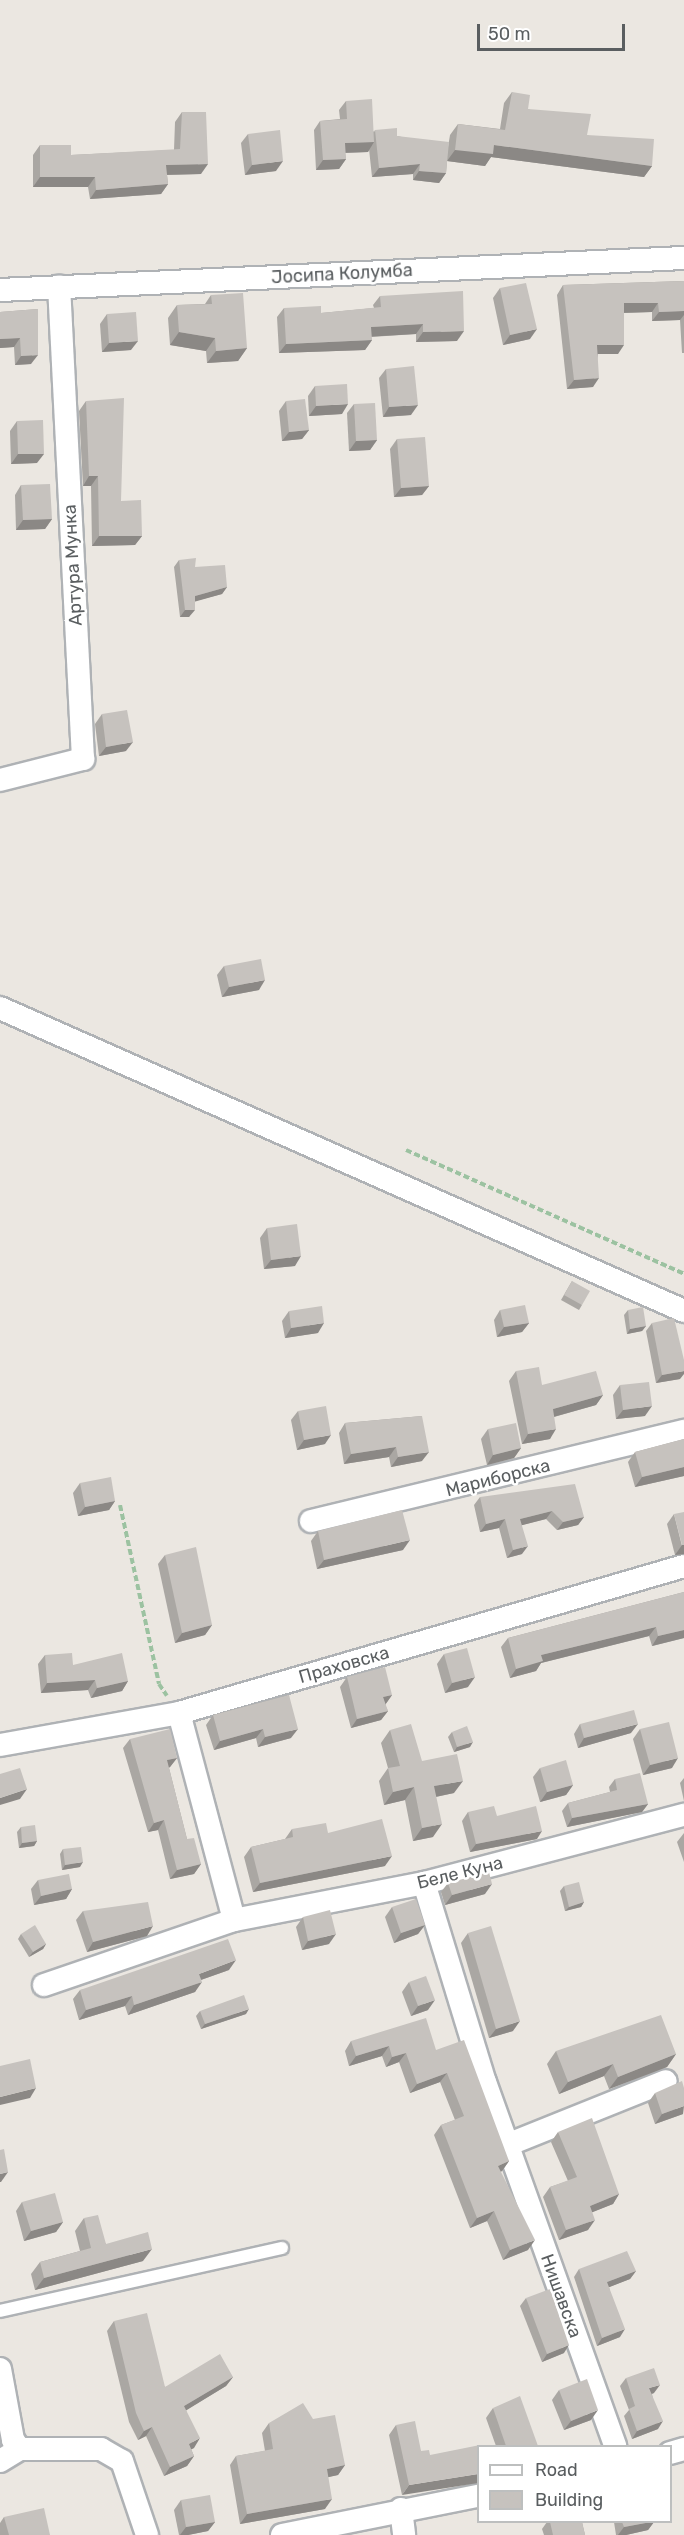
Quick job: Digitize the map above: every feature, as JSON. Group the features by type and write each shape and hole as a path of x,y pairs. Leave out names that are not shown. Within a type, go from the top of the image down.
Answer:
{"street":[{"name":"Јосипа Колумба","path":"0,290 684,258"},
{"name":"Артура Мунка","path":"0,780 83,759 59,287"},
{"path":"0,1008 684,1311"},
{"name":"Мариборска","path":"311,1521 684,1431"},
{"name":"Праховска","path":"0,1745 179,1713 684,1566"},
{"path":"179,1713 234,1920"},
{"name":"Беле Куна","path":"44,1985 234,1920 424,1883 684,1815"},
{"name":"Нишавска","path":"424,1883 507,2145 615,2445"},
{"path":"507,2145 666,2081"},
{"path":"0,2368 13,2440 20,2450"},
{"path":"0,2461 20,2450 101,2449 122,2461 147,2535"},
{"path":"282,2535 401,2509 477,2496"},
{"path":"401,2509 404,2535"}],"lane":[{"path":"0,2311 282,2248"}],"path":[{"path":"406,1150 684,1274"},
{"path":"120,1505 159,1684 179,1713"}],"building":[{"path":"512,92 530,95 528,109 591,114 587,135 654,139 652,166 494,145 493,154 455,150 458,124 505,130"},
{"path":"372,99 374,142 345,143 346,159 323,160 320,121 347,119 346,101"},
{"path":"182,112 206,112 208,164 166,165 168,184 96,190 95,177 40,177 40,145 71,145 71,155 180,149"},
{"path":"397,128 397,136 449,142 446,173 419,171 420,164 379,168 375,130"},
{"path":"280,130 283,161 252,165 248,134"},
{"path":"684,281 684,311 659,312 658,303 624,303 624,345 597,345 599,378 574,380 563,285"},
{"path":"526,283 537,329 510,335 500,288"},
{"path":"463,291 464,331 423,332 423,324 371,327 372,340 286,344 284,308 321,306 321,313 381,307 380,296"},
{"path":"243,293 247,348 216,351 215,338 179,332 177,305 212,304 211,295"},
{"path":"38,309 38,355 21,356 20,338 0,339 0,312"},
{"path":"136,312 138,341 109,343 107,314"},
{"path":"414,366 418,405 389,407 386,369"},
{"path":"347,384 348,404 316,406 315,386"},
{"path":"124,398 121,501 141,500 142,536 99,536 98,476 89,476 86,401"},
{"path":"305,399 309,430 289,432 286,401"},
{"path":"375,403 377,440 356,441 354,404"},
{"path":"43,420 44,454 18,454 17,421"},
{"path":"425,437 429,486 401,488 397,439"},
{"path":"50,484 52,519 23,520 21,485"},
{"path":"196,558 195,567 225,565 227,587 195,596 195,610 185,610 179,560"},
{"path":"127,710 133,742 106,747 102,714"},
{"path":"261,959 265,980 229,987 224,966"},
{"path":"297,1224 301,1256 271,1260 267,1228"},
{"path":"572,1281 590,1291 582,1305 564,1295"},
{"path":"525,1305 529,1323 504,1327 500,1310"},
{"path":"322,1306 324,1323 291,1328 289,1311"},
{"path":"643,1307 646,1326 630,1329 628,1310"},
{"path":"674,1318 684,1360 684,1371 662,1375 652,1323"},
{"path":"539,1367 542,1385 596,1371 603,1395 553,1409 556,1429 528,1434 516,1371"},
{"path":"649,1382 652,1406 623,1410 620,1385"},
{"path":"326,1406 331,1435 304,1440 298,1411"},
{"path":"422,1416 429,1452 398,1457 396,1447 351,1454 345,1423"},
{"path":"516,1423 521,1448 493,1455 488,1429"},
{"path":"684,1439 684,1467 642,1477 635,1452"},
{"path":"111,1477 115,1501 85,1507 80,1483"},
{"path":"575,1484 584,1517 563,1522 552,1511 520,1519 528,1546 513,1550 505,1519 486,1524 480,1497"},
{"path":"402,1510 410,1540 324,1560 318,1531"},
{"path":"684,1512 684,1545 682,1545 674,1514"},
{"path":"196,1547 212,1625 182,1633 165,1555"},
{"path":"684,1592 684,1630 658,1636 656,1627 541,1655 543,1661 516,1669 508,1638"},
{"path":"467,1648 475,1677 452,1683 444,1654"},
{"path":"72,1653 73,1665 122,1653 128,1681 97,1688 95,1680 47,1683 45,1655"},
{"path":"385,1667 392,1695 383,1697 388,1711 357,1719 347,1677"},
{"path":"289,1695 298,1729 265,1737 263,1729 220,1741 213,1715"},
{"path":"634,1710 638,1724 584,1738 580,1724"},
{"path":"669,1722 678,1758 650,1765 640,1729"},
{"path":"411,1724 422,1761 457,1754 463,1781 434,1786 442,1824 422,1828 414,1787 393,1792 388,1768 400,1766 390,1730"},
{"path":"467,1726 473,1742 457,1747 452,1732"},
{"path":"170,1729 177,1758 167,1760 187,1839 194,1838 201,1864 177,1870 164,1820 154,1823 130,1739"},
{"path":"566,1760 573,1785 547,1792 540,1768"},
{"path":"20,1768 27,1789 0,1798 0,1774"},
{"path":"640,1773 648,1804 572,1818 568,1803 617,1790 615,1779"},
{"path":"494,1806 497,1816 536,1806 542,1831 476,1844 468,1812"},
{"path":"382,1819 392,1856 260,1883 251,1847 293,1837 292,1829 326,1823 328,1833"},
{"path":"35,1825 37,1841 22,1843 21,1827"},
{"path":"81,1847 83,1862 65,1865 63,1849"},
{"path":"489,1872 492,1884 452,1895 448,1883"},
{"path":"69,1874 72,1889 41,1896 38,1880"},
{"path":"579,1882 584,1902 569,1907 564,1886"},
{"path":"416,1899 425,1925 401,1933 392,1907"},
{"path":"148,1902 153,1926 93,1942 83,1911"},
{"path":"330,1910 336,1934 308,1941 303,1917"},
{"path":"35,1925 46,1944 33,1952 21,1934"},
{"path":"491,1926 520,2021 496,2029 468,1933"},
{"path":"228,1939 236,1960 199,1974 202,1982 134,2005 132,1996 86,2010 80,1990"},
{"path":"426,1976 435,2000 418,2006 409,1982"},
{"path":"244,1995 249,2009 205,2024 200,2011"},
{"path":"661,2015 676,2054 618,2077 613,2064 568,2082 556,2051"},
{"path":"426,2018 436,2050 464,2040 509,2161 498,2166 535,2240 510,2250 494,2211 477,2218 441,2125 464,2116 447,2073 417,2084 406,2053 392,2057 389,2046 356,2056 351,2041"},
{"path":"30,2059 36,2088 0,2097 0,2066"},
{"path":"682,2081 684,2106 662,2114 655,2093"},
{"path":"592,2118 619,2194 590,2206 595,2220 566,2230 550,2187 577,2177 558,2132"},
{"path":"4,2149 8,2172 0,2174 0,2150"},
{"path":"55,2193 63,2222 31,2231 22,2202"},
{"path":"98,2215 106,2244 148,2232 152,2249 44,2278 40,2262 91,2248 84,2218"},
{"path":"627,2251 636,2271 607,2282 625,2329 602,2338 579,2269"},
{"path":"550,2289 569,2345 547,2354 526,2298"},
{"path":"147,2313 165,2387 220,2354 233,2377 184,2406 200,2438 189,2444 194,2456 170,2467 152,2427 144,2431 136,2413 114,2321"},
{"path":"654,2368 660,2385 649,2388 663,2421 637,2431 629,2409 635,2406 626,2378"},
{"path":"587,2379 598,2410 571,2421 559,2390"},
{"path":"520,2396 538,2445 506,2445 493,2408"},
{"path":"303,2403 313,2419 335,2415 345,2465 327,2469 332,2499 247,2514 236,2456 273,2449 269,2423"},
{"path":"415,2421 421,2451 429,2450 430,2455 477,2446 477,2474 409,2485 396,2425"},
{"path":"210,2495 215,2522 186,2527 181,2500"},
{"path":"44,2508 50,2535 9,2535 4,2517"},
{"path":"550,2523 582,2523 585,2535 553,2535"},
{"path":"622,2523 646,2523 624,2527"}]}
